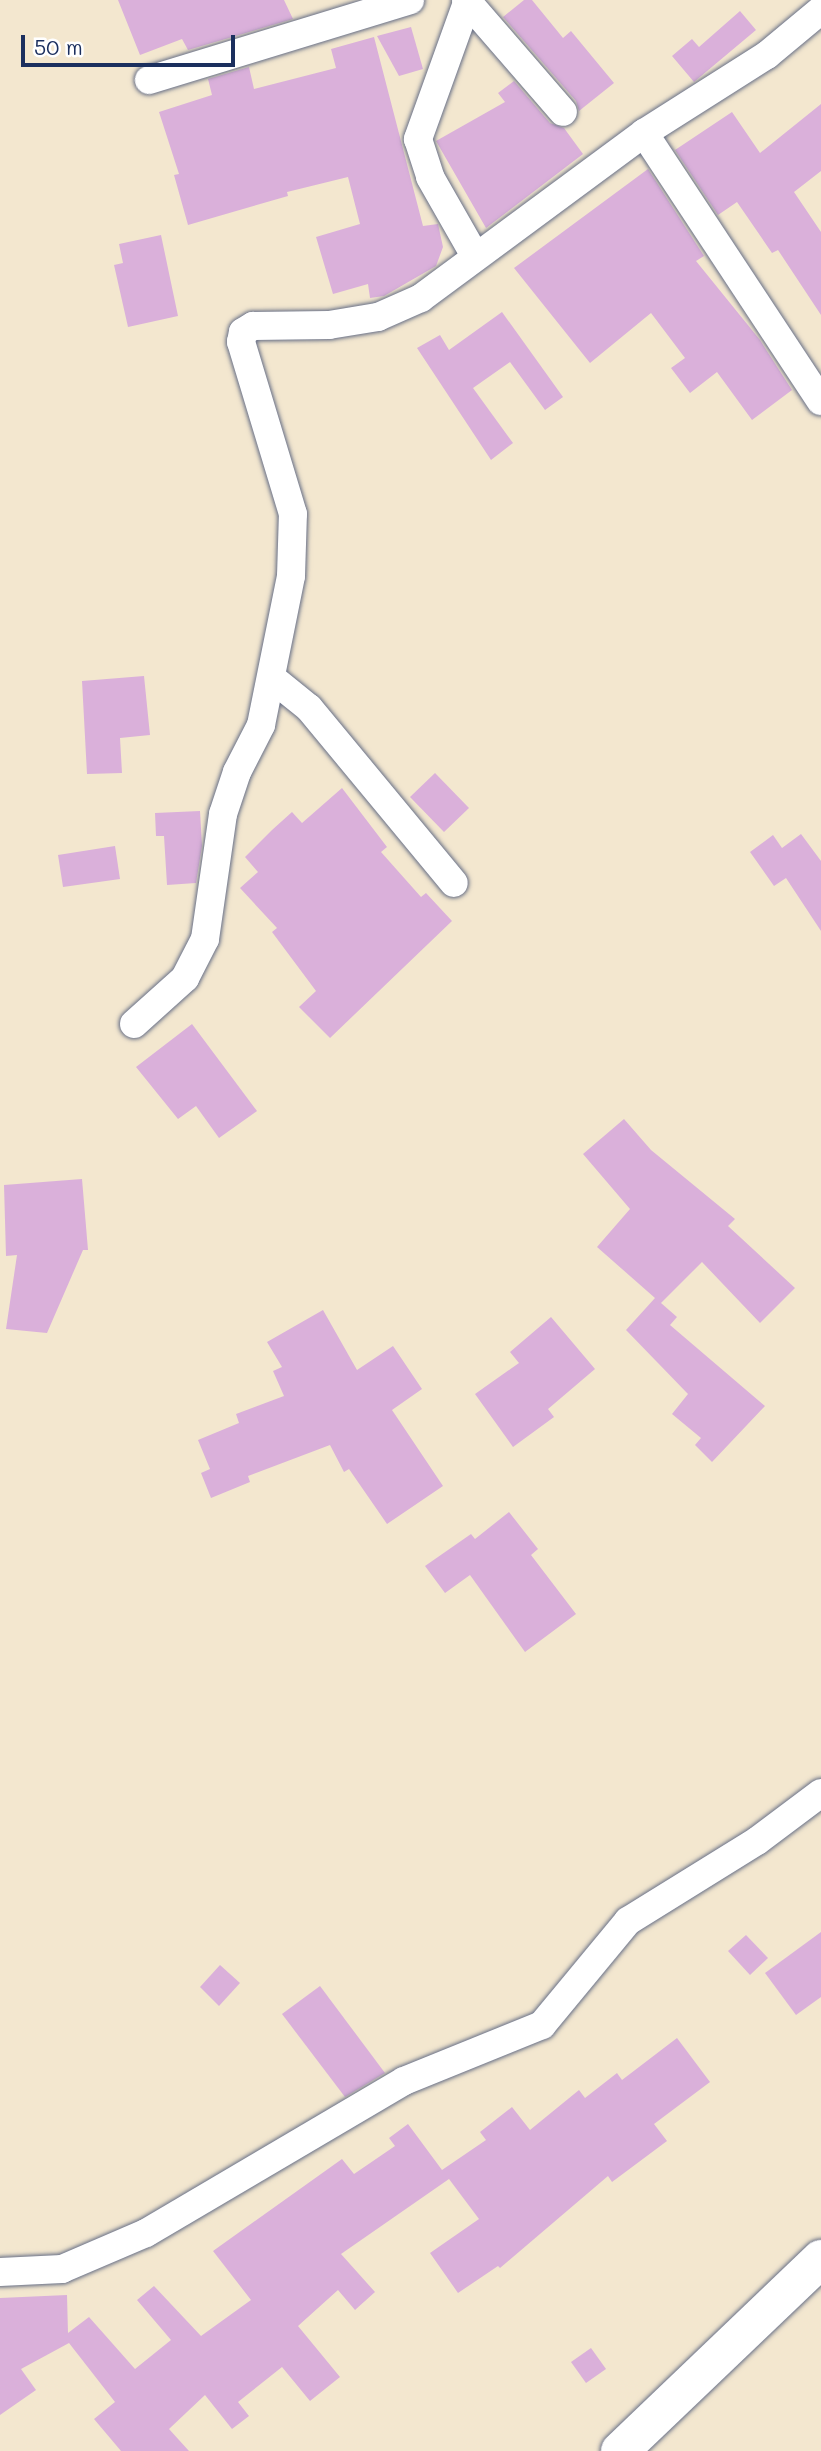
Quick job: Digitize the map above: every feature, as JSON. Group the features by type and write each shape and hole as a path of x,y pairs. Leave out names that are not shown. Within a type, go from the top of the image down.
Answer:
{"street":[{"path":"149,80 410,0"},
{"path":"475,256 430,177 418,139 467,0 563,111"},
{"path":"134,1024 185,978 205,939 223,814 237,772 261,724 273,679 291,576 293,514 241,342 243,332 253,326 329,325 389,314 421,298 644,133 767,55 821,10"},
{"path":"644,133 821,401"},
{"path":"273,679 309,708 454,883"},
{"path":"0,2272 62,2269 146,2233 404,2081 542,2025 628,1921 757,1841 821,1793"},
{"path":"620,2451 690,2388 821,2259"},
{"path":"643,2451 690,2388"}],"building":[{"path":"118,0 284,0 293,19 188,50 182,39 140,55"},
{"path":"524,0 532,0 563,38 571,31 614,83 579,111 576,101 503,17"},
{"path":"740,11 756,30 694,82 672,56 692,39 699,47"},
{"path":"411,27 423,69 399,76 377,36"},
{"path":"374,37 423,226 438,224 443,247 436,266 384,296 370,298 368,284 333,294 316,237 360,224 348,177 287,192 288,196 188,225 174,175 179,174 159,112 212,95 208,79 249,67 254,89 336,68 331,49"},
{"path":"514,81 550,123 564,128 583,154 486,228 436,141 505,102 498,93"},
{"path":"821,104 821,171 794,192 821,232 821,315 778,250 772,253 737,202 718,215 675,150 732,112 760,153"},
{"path":"648,169 704,256 696,261 760,340 792,390 752,420 717,372 690,393 671,368 685,358 651,313 590,363 514,268"},
{"path":"161,235 178,316 128,327 114,265 123,263 119,244"},
{"path":"502,312 563,397 545,410 510,362 473,388 513,443 491,460 417,348 440,335 449,350"},
{"path":"144,676 150,735 120,738 122,773 87,774 82,681"},
{"path":"435,773 469,808 444,832 410,797"},
{"path":"342,788 387,847 381,852 421,897 426,893 452,921 330,1038 299,1007 316,991 272,932 277,928 240,888 258,872 245,857 272,830 292,812 302,823"},
{"path":"200,811 202,846 196,883 167,885 164,836 156,836 155,813"},
{"path":"801,834 821,861 821,931 786,878 774,886 750,852 773,835 782,848"},
{"path":"115,846 120,879 63,887 58,855"},
{"path":"192,1024 257,1111 219,1138 196,1106 178,1119 136,1067"},
{"path":"624,1119 651,1150 735,1219 728,1226 795,1288 760,1323 702,1262 661,1303 677,1317 670,1325 765,1406 712,1462 695,1445 701,1438 672,1414 688,1394 626,1330 655,1298 597,1247 630,1209 583,1154"},
{"path":"82,1179 88,1250 83,1250 47,1333 6,1329 17,1255 6,1256 4,1185"},
{"path":"323,1310 357,1370 393,1346 422,1389 392,1410 443,1486 387,1524 349,1469 344,1472 330,1445 248,1476 250,1482 211,1498 201,1473 210,1469 198,1440 239,1423 236,1414 284,1396 273,1371 282,1367 267,1342"},
{"path":"551,1317 595,1369 548,1409 554,1417 513,1447 475,1394 519,1363 510,1352"},
{"path":"509,1512 538,1549 531,1555 576,1614 525,1652 470,1575 445,1593 425,1566 471,1534 475,1539"},
{"path":"821,1932 821,1997 796,2015 765,1973"},
{"path":"746,1935 768,1958 750,1975 728,1951"},
{"path":"220,1965 240,1983 219,2006 200,1987"},
{"path":"320,1986 385,2073 345,2097 282,2014"},
{"path":"677,2038 710,2082 654,2124 667,2141 612,2182 608,2176 500,2268 498,2266 458,2293 430,2253 479,2219 449,2179 341,2254 375,2292 355,2310 338,2290 298,2326 340,2377 310,2401 282,2367 238,2402 249,2416 232,2429 205,2395 169,2429 189,2451 121,2451 94,2419 115,2402 69,2343 21,2369 36,2390 0,2415 0,2298 67,2295 68,2333 89,2317 135,2369 171,2340 137,2300 154,2286 201,2336 251,2300 213,2251 342,2159 354,2174 395,2146 389,2138 408,2124 442,2170 486,2140 480,2132 512,2107 530,2130 579,2090 585,2098 617,2073 622,2080"},
{"path":"591,2348 606,2369 586,2383 571,2362"}]}
